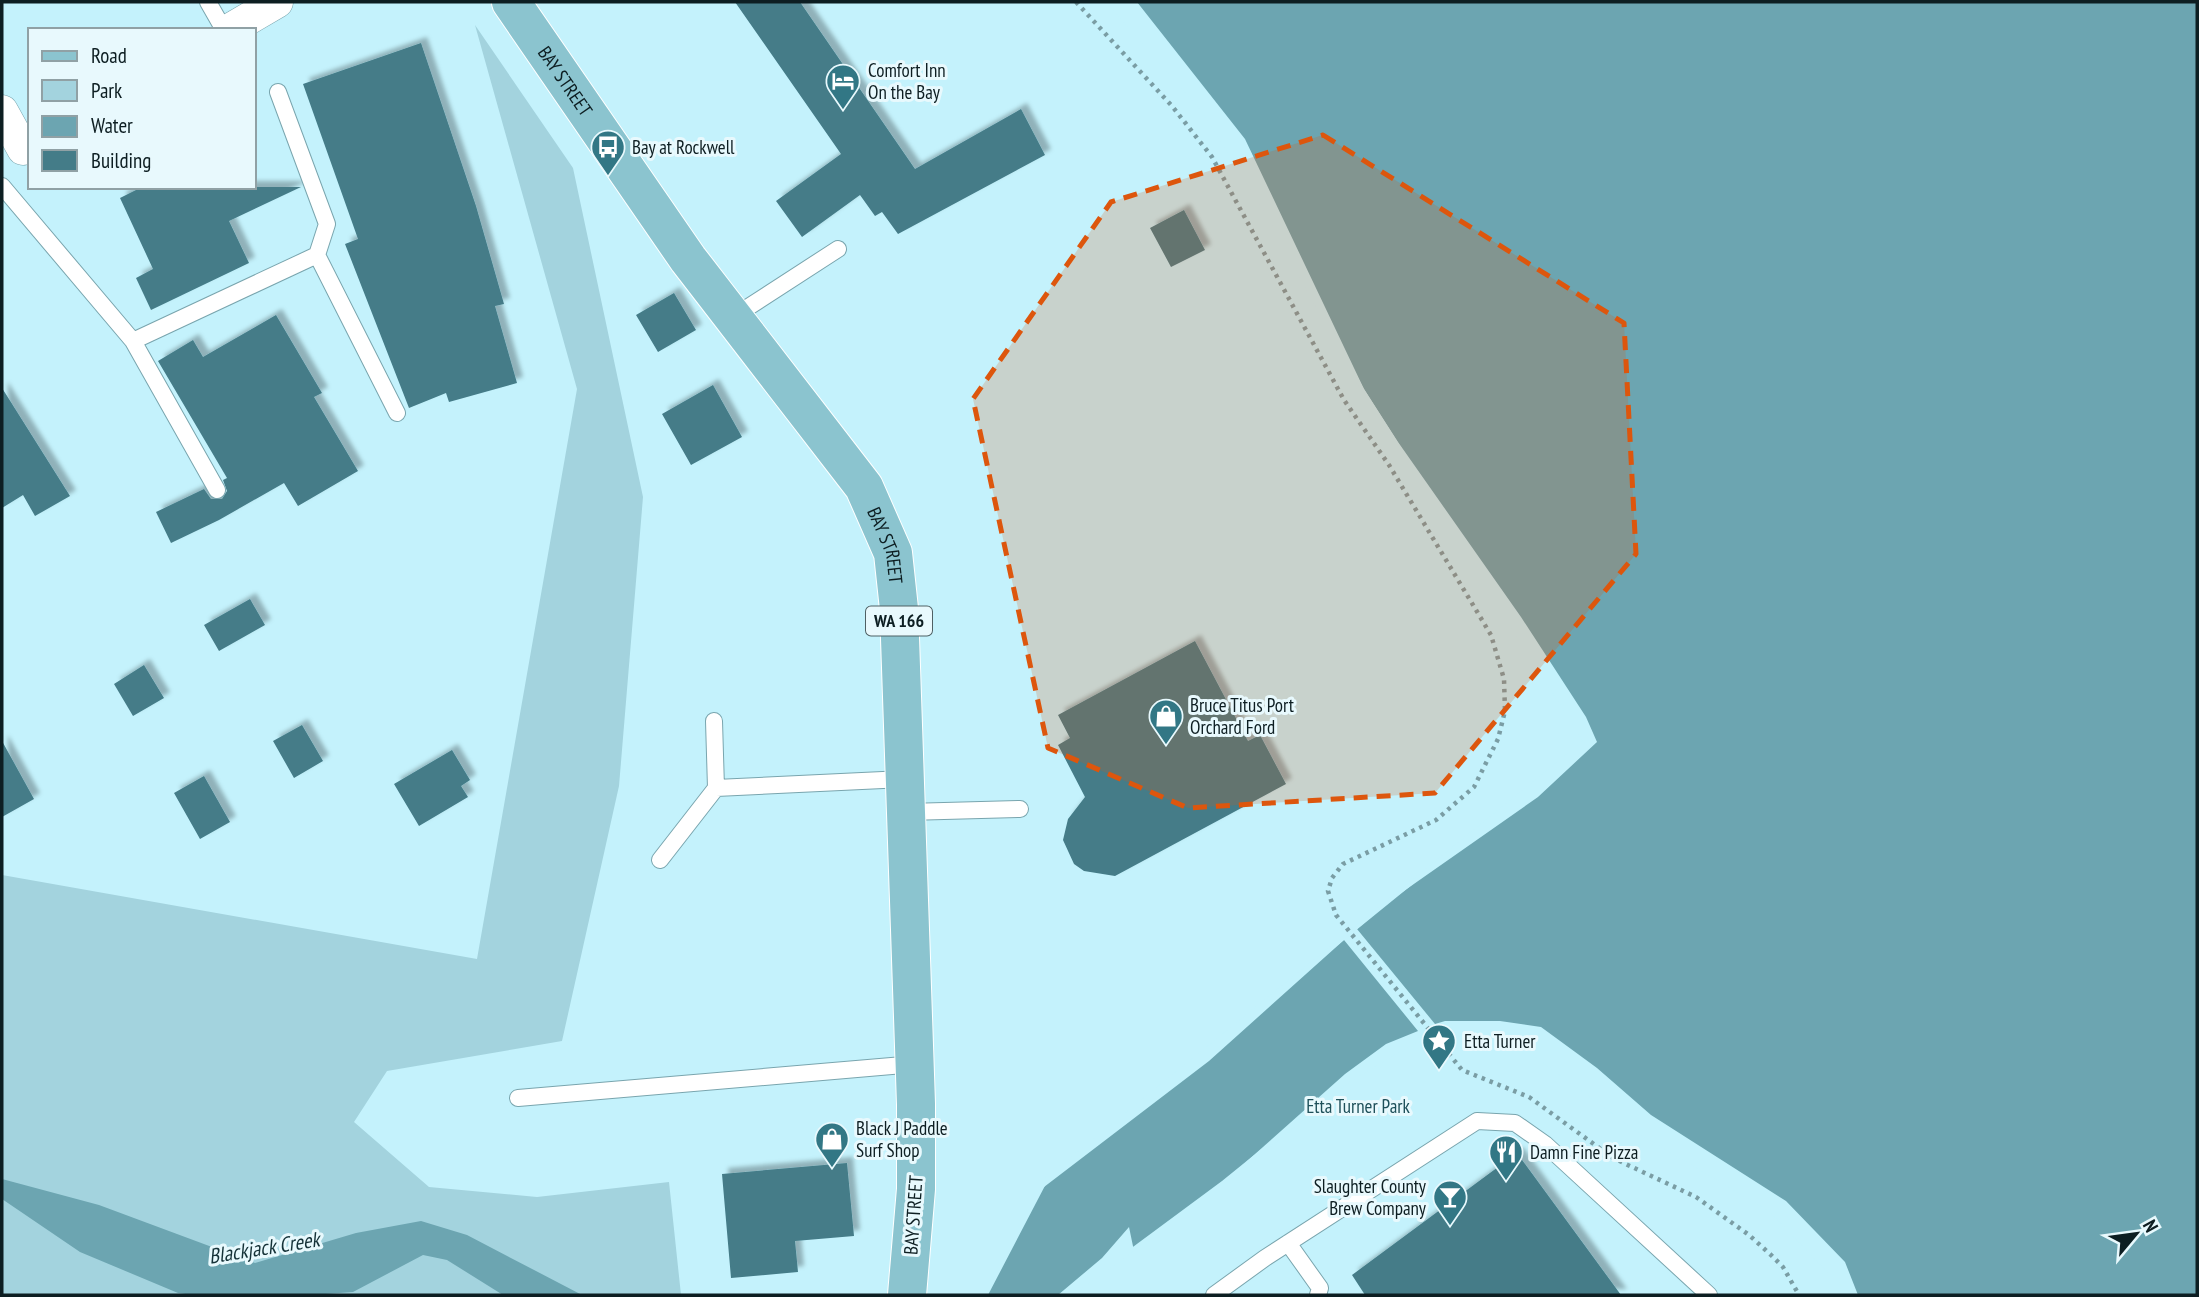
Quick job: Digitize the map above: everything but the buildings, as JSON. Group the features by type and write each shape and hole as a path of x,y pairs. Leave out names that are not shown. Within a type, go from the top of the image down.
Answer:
{"main road":[{"name":"BAY STREET","path":"511,2 626,171 733,317 864,487 893,552 899,609 915,1065 916,1189 906,1294"}],"street":[{"path":"230,28 277,2"},
{"path":"2,111 18,152"}],"lane":[{"path":"208,2 225,28"},
{"path":"278,92 327,224 317,256 397,413"},
{"path":"2,186 133,341 217,490"},
{"path":"733,317 838,248"},
{"path":"133,341 317,256"},
{"path":"660,860 716,788 714,721"},
{"path":"716,788 905,796 1020,809"},
{"path":"517,1098 915,1065"},
{"path":"1214,1295 1288,1243 1477,1121 1516,1123 1545,1144 1709,1295"},
{"path":"1288,1243 1320,1288 1318,1295"}],"path":[{"path":"1076,2 1172,106 1212,157 1344,400 1389,466 1491,635 1504,679 1505,711 1498,739 1474,788 1436,820 1343,864 1332,877 1328,891 1336,915 1462,1070 1529,1097 1614,1158 1696,1197 1749,1235 1771,1255 1783,1267 1799,1295"}],"highlighted area":[{"path":"1323,135 1624,323 1636,554 1435,793 1188,808 1048,748 973,399 1111,202"}],"green space":[{"path":"475,25 573,168 643,497 619,786 562,1041 387,1071 354,1122 429,1187 537,1197 669,1182 681,1295 2,1295 2,875 477,959 577,389"}],"water":[{"path":"1109,2 2197,2 2197,1295 1839,1295 1833,1273 1771,1208 1532,1050 1439,1027 1349,1078 1222,1181 1068,1295 988,1295 1048,1180 1588,742 1364,389 1271,216 1205,111"},
{"path":"2,1179 99,1205 255,1263 356,1233 421,1221 467,1235 582,1295 503,1295 447,1260 423,1255 353,1292 312,1295 178,1293 80,1252 2,1199"}],"pier":[{"path":"1106,2 1137,2 1245,139 1364,389 1521,617 1586,717 1597,742 1538,797 1391,900 1357,929 1435,1024 1445,1021 1500,1021 1541,1027 1597,1068 1651,1115 1786,1201 1845,1262 1858,1295 1835,1295 1830,1275 1769,1211 1641,1135 1530,1053 1466,1035 1439,1031 1408,1047 1351,1081 1265,1151 1245,1163 1345,1074 1386,1044 1418,1031 1344,940 1209,1061 1044,1187 1040,1187 1045,1178 1583,741 1361,391 1268,218 1203,113"},
{"path":"1129,1227 1134,1251 1073,1295 1058,1295 1102,1258"}],"place":[{"name":"Comfort Inn On the Bay","path":"843,111"},
{"name":"Bay at Rockwell","path":"608,177"},
{"name":"Bruce Titus Port Orchard Ford","path":"1166,746"},
{"name":"Etta Turner","path":"1439,1071"},
{"name":"Black J Paddle Surf Shop","path":"832,1169"},
{"name":"Damn Fine Pizza","path":"1506,1182"},
{"name":"Slaughter County Brew Company","path":"1450,1227"}],"park label":[{"name":"Etta Turner Park","path":"1358,1106"}],"water label":[{"name":"Blackjack Creek","path":"264,1248"}]}
